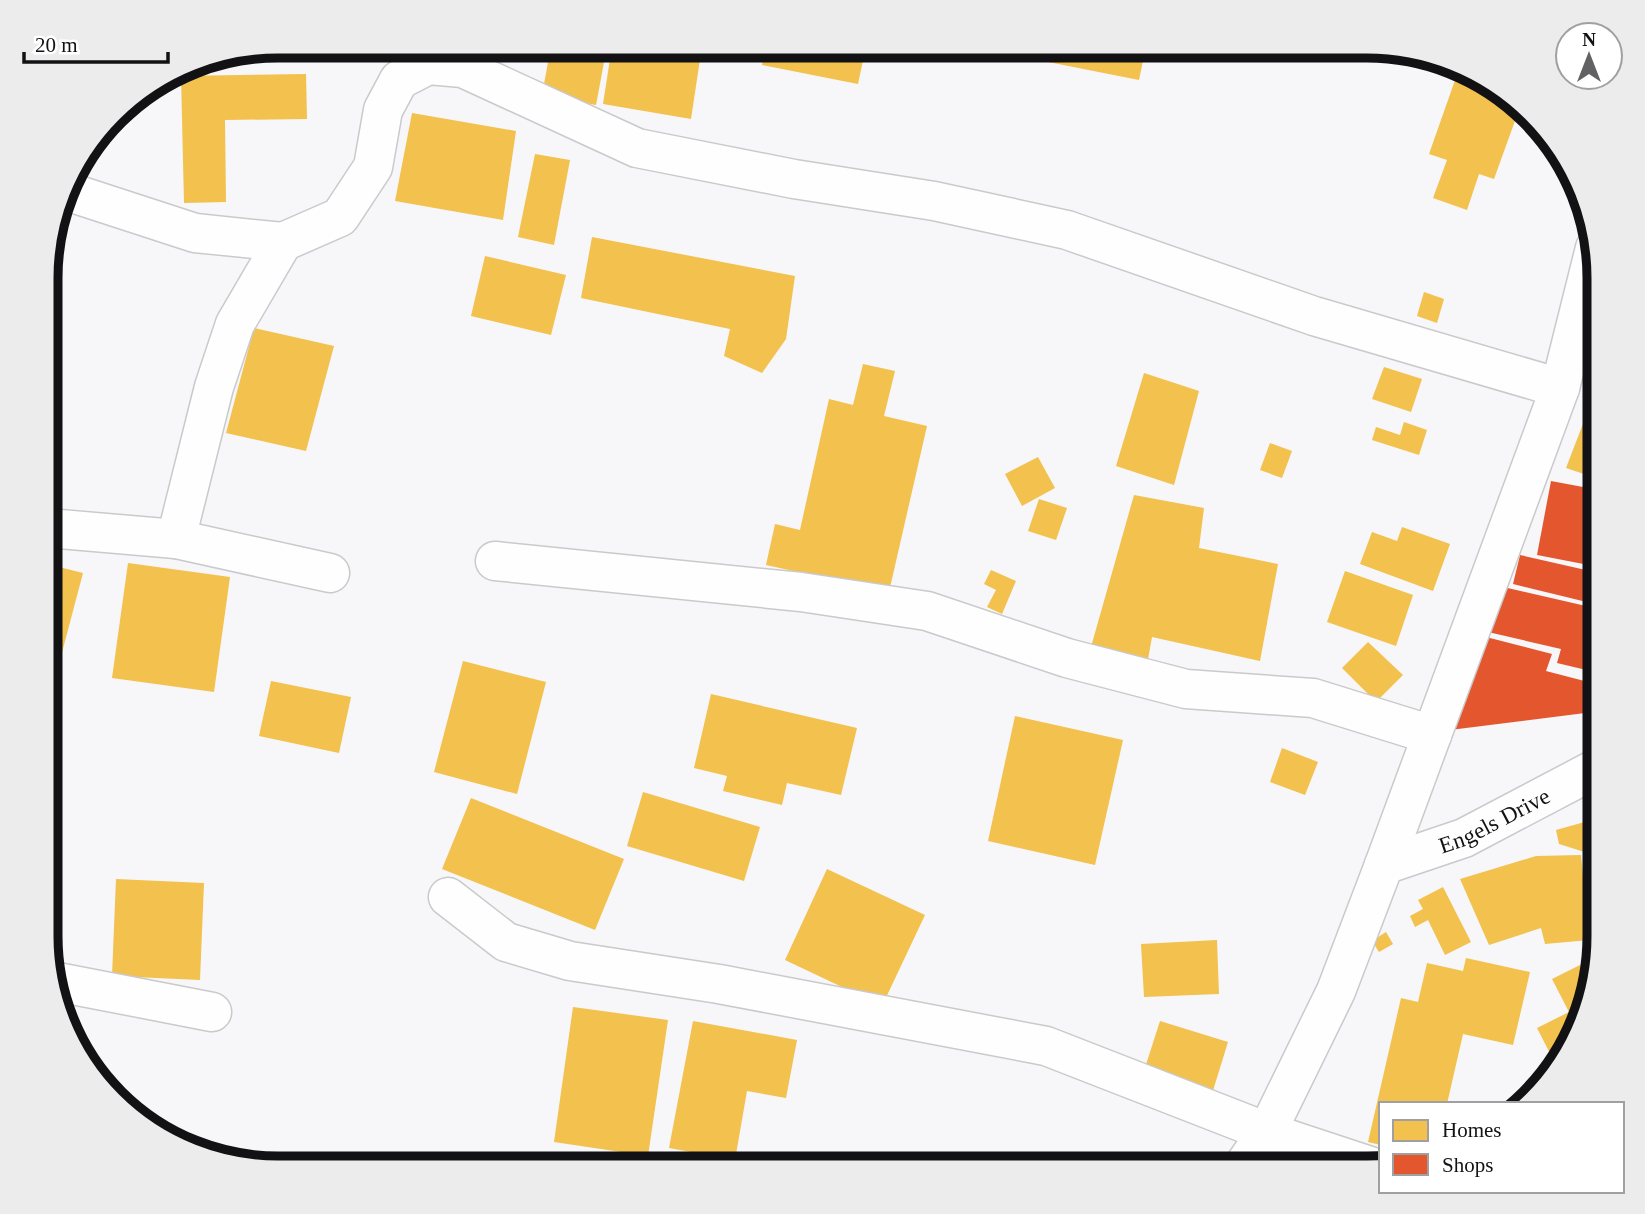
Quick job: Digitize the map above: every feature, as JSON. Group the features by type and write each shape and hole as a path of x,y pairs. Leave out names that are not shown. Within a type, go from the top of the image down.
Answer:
{"street":[{"path":"74,194 195,233 283,242 340,217 373,167 383,110 399,80 428,65 463,68 637,148 794,179 934,201 1067,230 1314,316 1560,388"},
{"path":"176,539 214,387 235,324 283,242"},
{"path":"1250,1156 1267,1132 1336,991 1560,388 1587,280"},
{"path":"58,529 176,539 330,573"},
{"path":"495,561 801,592 927,611 1067,658 1186,689 1313,698 1432,735"},
{"name":"Engels Drive","path":"1384,865 1464,838 1587,773"},
{"path":"448,897 506,942 570,961 719,984 1046,1046 1267,1132 1340,1156"},
{"path":"63,983 212,1012"}],"building: Homes":[{"path":"549,58 605,58 596,105 542,95"},
{"path":"610,58 700,58 691,119 603,104"},
{"path":"763,58 863,58 858,84 762,65"},
{"path":"1028,58 1144,58 1139,80"},
{"path":"306,74 307,119 225,120 226,202 184,203 181,80 189,76"},
{"path":"1456,76 1501,103 1517,117 1494,179 1479,174 1467,210 1433,198 1447,160 1429,154"},
{"path":"412,113 516,131 503,220 395,201"},
{"path":"535,154 570,160 554,245 518,237"},
{"path":"592,237 795,276 786,339 762,373 724,356 730,329 581,298"},
{"path":"485,256 566,275 551,335 471,316"},
{"path":"1424,292 1444,299 1437,323 1417,316"},
{"path":"254,328 334,346 306,451 226,433"},
{"path":"863,364 895,371 884,416 927,426 889,592 766,565 775,524 800,530 829,399 853,405"},
{"path":"1384,367 1422,379 1411,412 1372,399"},
{"path":"1144,373 1199,391 1174,485 1116,466"},
{"path":"1586,416 1587,416 1587,475 1566,468"},
{"path":"1404,422 1427,430 1419,455 1372,440 1376,427 1400,435"},
{"path":"1270,443 1292,451 1282,478 1260,470"},
{"path":"1038,457 1055,488 1022,506 1005,474"},
{"path":"1134,495 1204,508 1199,548 1278,564 1260,661 1152,637 1148,659 1091,647"},
{"path":"1039,499 1067,508 1056,540 1028,531"},
{"path":"1402,527 1450,544 1433,591 1360,564 1372,532 1397,541"},
{"path":"128,563 230,577 214,692 112,678"},
{"path":"58,567 83,573 58,660"},
{"path":"991,570 1016,581 1002,614 987,607 996,590 984,584"},
{"path":"1345,571 1413,595 1396,646 1327,622"},
{"path":"1368,642 1403,675 1376,702 1342,668"},
{"path":"463,661 546,682 517,794 434,772"},
{"path":"271,681 351,697 339,753 259,736"},
{"path":"711,694 857,728 841,795 787,783 782,805 723,791 727,776 694,768"},
{"path":"1015,716 1123,740 1095,865 988,841"},
{"path":"1282,748 1318,762 1305,795 1270,782"},
{"path":"643,792 760,827 744,881 627,846"},
{"path":"471,798 624,859 595,930 442,869"},
{"path":"1587,821 1587,853 1559,844 1556,830"},
{"path":"1581,855 1587,940 1545,944 1541,928 1489,945 1460,879 1536,856"},
{"path":"827,869 925,915 882,1006 785,960"},
{"path":"116,879 204,883 200,980 112,976"},
{"path":"1443,887 1471,942 1445,955 1428,920 1415,927 1410,916 1423,909 1418,900"},
{"path":"1386,932 1393,944 1379,952 1372,941"},
{"path":"1217,940 1219,994 1144,997 1141,944"},
{"path":"1466,958 1530,972 1513,1045 1463,1034 1447,1102 1379,1102 1379,1145 1368,1142 1401,998 1418,1002 1427,963 1463,971"},
{"path":"1582,964 1584,969 1571,1021 1551,1056 1537,1028 1569,1012 1552,979"},
{"path":"573,1007 668,1020 648,1156 554,1142"},
{"path":"693,1021 797,1040 786,1098 747,1091 736,1156 713,1156 669,1148"},
{"path":"1160,1021 1228,1042 1211,1097 1142,1077"}],"building: Shops":[{"path":"1551,481 1587,488 1587,565 1537,555"},
{"path":"1520,555 1587,570 1587,602 1513,584"},
{"path":"1499,586 1587,606 1587,670 1557,663 1561,649 1488,632"},
{"path":"1486,637 1552,654 1546,671 1587,682 1587,713 1450,730"}]}
